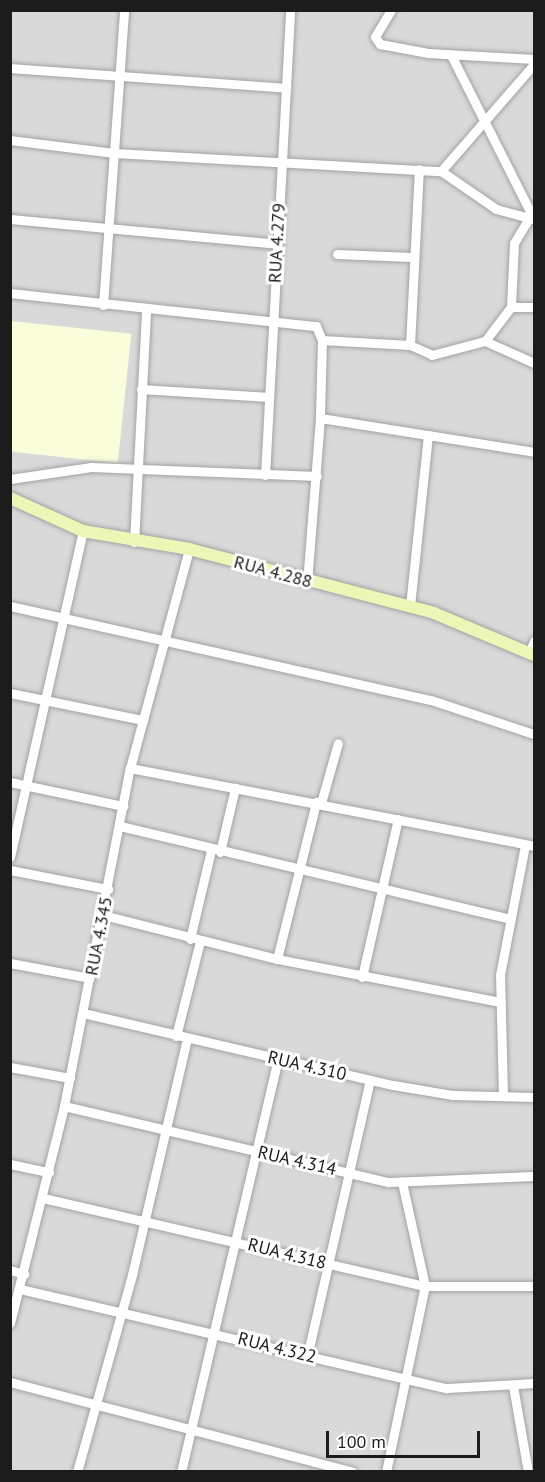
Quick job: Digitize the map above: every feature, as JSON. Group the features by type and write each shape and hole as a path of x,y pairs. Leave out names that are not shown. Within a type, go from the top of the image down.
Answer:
{"street":[{"path":"103,305 124,10"},
{"path":"282,10 290,11"},
{"path":"391,10 376,42 451,55 534,59"},
{"name":"RUA 4.279","path":"265,475 290,11"},
{"path":"451,55 532,218"},
{"path":"444,168 534,64"},
{"path":"10,68 119,79 286,88"},
{"path":"10,140 114,153 282,165 444,168 496,209 532,218"},
{"path":"410,345 411,257 419,169"},
{"path":"322,340 410,345 432,355 485,341 512,307 514,243 532,218"},
{"path":"10,219 277,244"},
{"path":"337,254 411,257"},
{"path":"10,294 146,311 273,319 316,326 322,340 320,418 307,582"},
{"path":"512,307 534,307"},
{"path":"134,542 146,311"},
{"path":"485,341 534,363"},
{"path":"141,390 269,397"},
{"path":"320,418 534,452"},
{"path":"410,606 428,435"},
{"path":"10,479 56,469 138,469 317,476"},
{"name":"RUA 4.288","path":"10,498 83,531 134,542 189,549 307,582 410,606 533,649"},
{"path":"10,857 41,701 83,531"},
{"name":"RUA 4.345","path":"10,1323 43,1198 64,1106 104,915 130,768 189,549"},
{"path":"10,606 431,700 534,734"},
{"path":"10,693 143,720"},
{"path":"277,959 298,871 338,743"},
{"path":"130,768 530,846 507,918 500,1002 503,1095"},
{"path":"10,782 123,806"},
{"path":"176,1036 215,851 236,788"},
{"path":"362,977 398,819"},
{"path":"120,826 298,871 507,918"},
{"path":"10,870 108,889"},
{"path":"104,915 277,959 500,1002"},
{"path":"10,963 90,978"},
{"name":"RUA 4.310","path":"83,1013 370,1080 453,1095 534,1097"},
{"path":"77,1472 118,1311 144,1222 187,1039"},
{"path":"181,1472 212,1332 236,1241 278,1060"},
{"path":"10,1067 70,1078"},
{"path":"307,1356 370,1080"},
{"name":"RUA 4.314","path":"64,1106 348,1172 402,1182 534,1176"},
{"path":"10,1164 49,1172"},
{"path":"386,1472 408,1380 425,1286 402,1182"},
{"name":"RUA 4.318","path":"43,1198 425,1286 534,1286"},
{"path":"10,1270 24,1274"},
{"name":"RUA 4.322","path":"20,1289 447,1388 534,1383"},
{"path":"10,1382 190,1433 352,1472"},
{"path":"513,1386 528,1472"}],"shaded area":[{"path":"11,11 534,11 534,1471 11,1471"},
{"path":"11,321 131,334 118,463 10,452"}]}
